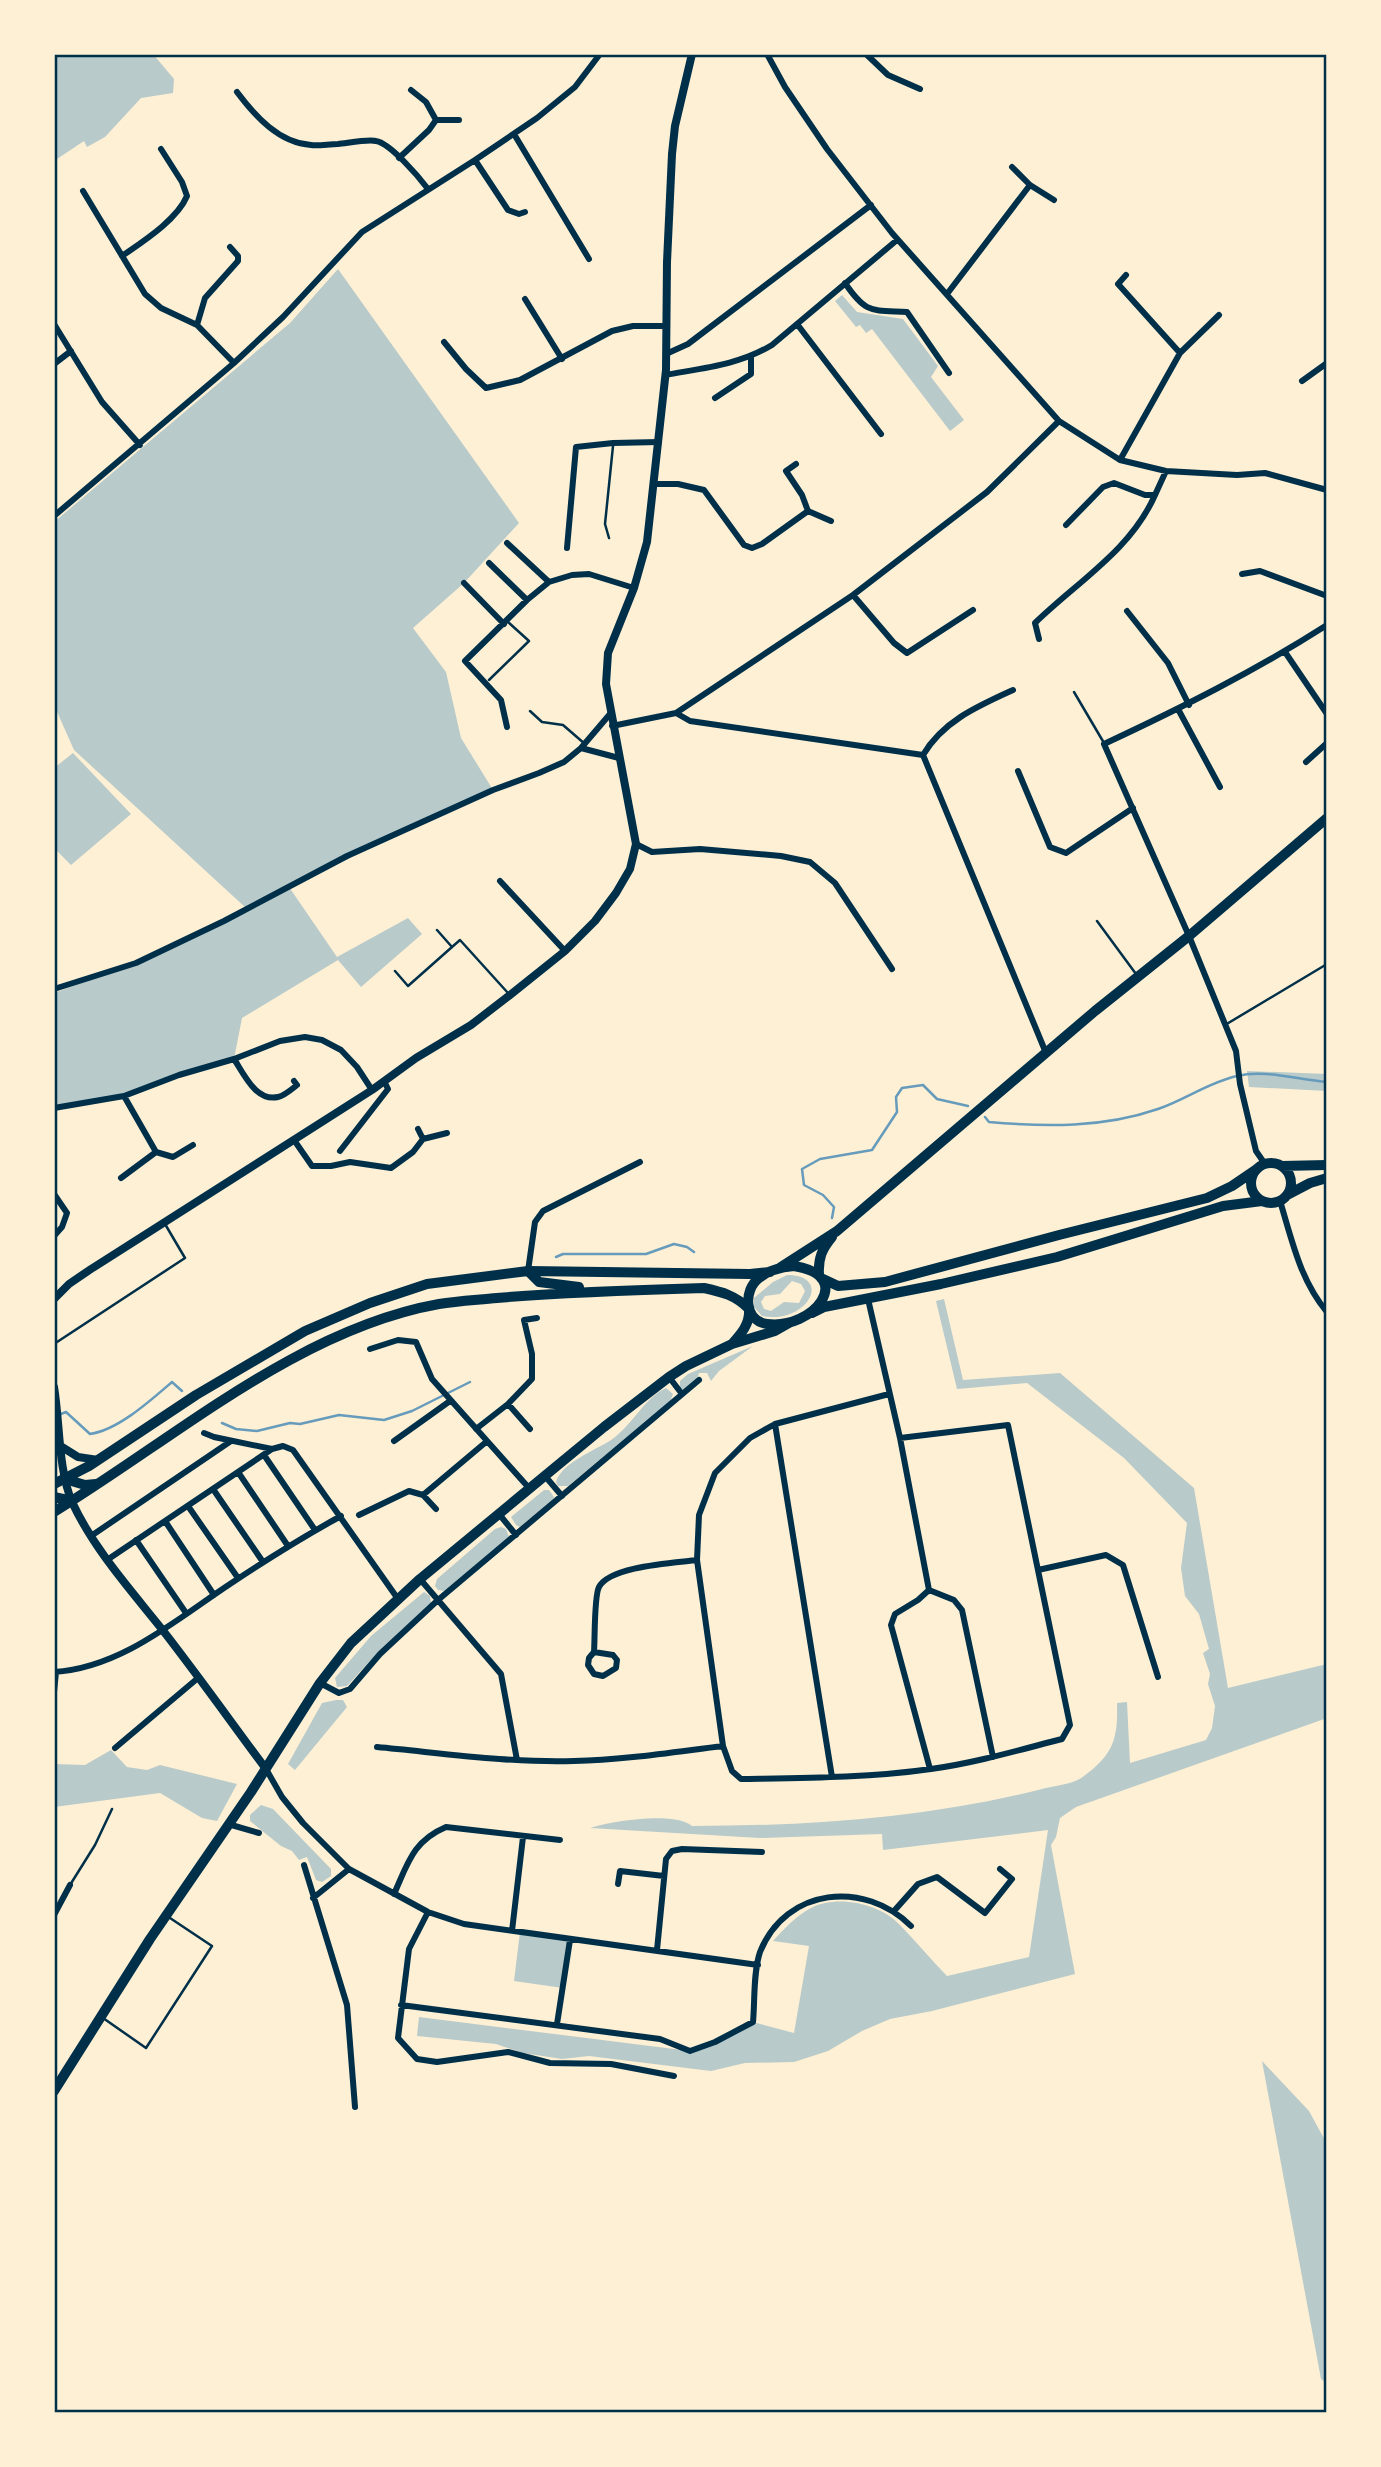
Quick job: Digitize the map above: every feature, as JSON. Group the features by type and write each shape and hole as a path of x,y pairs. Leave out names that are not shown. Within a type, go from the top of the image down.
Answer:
{"main road":[{"path":"732,1344 750,1317 749,1292 760,1277 837,1231 1327,818"},
{"path":"780,1267 805,1268 838,1286 885,1282 1207,1198 1273,1163 1282,1166 1327,1165"},
{"path":"1282,1166 1288,1171 1292,1181 1284,1198"},
{"path":"1261,1167 1253,1174 1252,1187 1262,1201"},
{"path":"54,2091 166,1916 320,1684 351,1643 420,1579 669,1377 732,1344 775,1331 824,1307 1056,1257 1223,1206 1262,1201 1269,1203 1310,1183 1327,1178"},
{"path":"812,1313 824,1298 819,1259 822,1248 837,1231"},
{"path":"528,1271 539,1282 611,1290"},
{"path":"54,1484 98,1460 196,1395 305,1331 370,1303 427,1284 528,1271 750,1275 770,1272"},
{"path":"54,1512 255,1380 300,1354 369,1325 439,1304 548,1293 704,1288 727,1293 739,1299 763,1324 793,1322"},
{"path":"65,1479 85,1485 100,1483"},
{"path":"54,1497 72,1501"}],"street":[{"path":"54,1299 69,1283 471,1025 565,951 595,921 630,869 636,844 610,714 606,684 608,653 634,588 648,542 665,375 672,154 675,126 692,54"},
{"path":"767,54 785,87 827,149 897,240 1059,421 1120,460 1166,471 1237,475 1265,473 1327,490"},
{"path":"866,54 888,75 920,89"},
{"path":"54,516 234,363 283,317 362,232 514,134 575,87 599,55"},
{"path":"411,90 426,102 436,120"},
{"path":"237,92 259,117 293,142 311,146 376,141 386,146 417,174 428,189"},
{"path":"436,120 460,120"},
{"path":"399,158 436,120"},
{"path":"514,134 589,259"},
{"path":"122,256 157,230 179,209 187,197 182,182 162,149"},
{"path":"475,160 508,210 519,214 525,212"},
{"path":"1012,167 1030,185 1054,200"},
{"path":"947,294 1030,185"},
{"path":"83,191 145,294 154,303 197,325 234,363"},
{"path":"666,355 688,344 871,205"},
{"path":"665,375 751,358 772,345 897,240"},
{"path":"197,325 205,298 238,261 238,256 230,247"},
{"path":"1327,255 1327,289"},
{"path":"1126,275 1118,284 1180,353"},
{"path":"845,283 858,303 872,310 907,312 949,373"},
{"path":"525,299 562,359"},
{"path":"1120,460 1180,353 1219,315"},
{"path":"54,324 102,402 140,445"},
{"path":"797,324 881,434"},
{"path":"444,342 486,388 520,380 612,331 633,326 665,326"},
{"path":"54,364 71,351"},
{"path":"715,398 751,374 751,358"},
{"path":"1302,381 1327,363"},
{"path":"612,726 676,713 853,595 987,492 1059,421"},
{"path":"567,548 576,447 659,442"},
{"path":"796,464 786,471 802,495 808,511 831,521"},
{"path":"1039,639 1035,622 1126,543 1146,516 1166,471"},
{"path":"1066,525 1103,488 1114,483 1145,495 1155,495"},
{"path":"654,484 678,484 704,490 744,545 752,548 762,544 808,511"},
{"path":"507,543 549,582"},
{"path":"489,563 527,600"},
{"path":"1242,574 1260,571 1327,596"},
{"path":"507,727 500,700 465,661 549,582 572,575 589,574 634,588"},
{"path":"464,583 506,623"},
{"path":"853,595 894,643 907,653 973,610"},
{"path":"1127,611 1168,663 1189,705"},
{"path":"1261,1167 1240,1084 1236,1051 1189,936 1104,744 1189,705 1285,652 1327,625"},
{"path":"1285,652 1327,714"},
{"path":"923,755 936,736 967,712 1013,690"},
{"path":"1178,709 1220,787"},
{"path":"676,713 690,721 923,755"},
{"path":"54,989 136,963 224,921 347,856 493,790 564,762 583,746 610,714"},
{"path":"1306,762 1327,743"},
{"path":"583,746 619,758"},
{"path":"923,755 1046,1053"},
{"path":"1018,771 1050,847 1066,853 1133,808"},
{"path":"636,844 652,852 700,849 781,856 810,862 835,883 892,969"},
{"path":"500,881 565,951"},
{"path":"54,1108 124,1096 280,1041 305,1037 322,1040 341,1050 357,1067 372,1090"},
{"path":"234,1059 251,1086 263,1096 279,1097 297,1085 294,1081"},
{"path":"340,1151 388,1089 384,1082"},
{"path":"124,1096 156,1152 173,1157 193,1145"},
{"path":"418,1129 423,1139"},
{"path":"294,1140 312,1166 350,1162 391,1168 413,1152 423,1139 447,1133"},
{"path":"121,1178 156,1152"},
{"path":"528,1271 535,1222 543,1211 639,1162"},
{"path":"54,1194 67,1213 62,1227 54,1236"},
{"path":"1284,1198 1304,1278 1327,1312"},
{"path":"868,1299 900,1438 929,1590"},
{"path":"516,1321 537,1318"},
{"path":"476,1429 508,1404 532,1379 532,1354 524,1320"},
{"path":"370,1349 398,1340 416,1342 432,1379 529,1489"},
{"path":"669,1377 682,1394"},
{"path":"320,1684 339,1693 350,1689 380,1654 438,1600 699,1380"},
{"path":"54,1387 65,1479 72,1501 91,1536 266,1769 282,1797 303,1823 349,1869 428,1912 464,1924 758,1965"},
{"path":"889,1394 775,1424 750,1438 715,1474 699,1515 697,1560 723,1746 732,1771 741,1779 832,1777 930,1769 993,1757 1062,1739 1070,1725 1008,1425 900,1438"},
{"path":"394,1441 435,1409 450,1401"},
{"path":"508,1404 530,1429"},
{"path":"775,1424 832,1777"},
{"path":"204,1433 231,1441 274,1448 283,1446 293,1450 398,1599"},
{"path":"91,1536 231,1441"},
{"path":"424,1495 486,1442"},
{"path":"62,1447 78,1457 98,1460"},
{"path":"107,1560 274,1448"},
{"path":"264,1455 315,1530"},
{"path":"238,1472 288,1546"},
{"path":"545,1476 562,1496"},
{"path":"214,1489 263,1562"},
{"path":"359,1515 409,1491 424,1495 436,1509"},
{"path":"188,1506 239,1578"},
{"path":"499,1514 516,1535"},
{"path":"54,1692 55,1672 85,1667 117,1656 288,1546 341,1516"},
{"path":"165,1521 214,1595"},
{"path":"136,1541 186,1613"},
{"path":"1038,1570 1106,1555 1123,1565 1158,1677"},
{"path":"594,1652 613,1655 617,1660 616,1668 607,1675 594,1674 588,1661 594,1652 597,1589 607,1576 645,1567 697,1560"},
{"path":"420,1579 501,1674 517,1760"},
{"path":"929,1590 954,1600 962,1610 993,1757"},
{"path":"929,1590 894,1614 891,1625 930,1769"},
{"path":"115,1748 198,1678"},
{"path":"377,1747 517,1760 575,1762 723,1746"},
{"path":"228,1824 259,1833"},
{"path":"394,1894 411,1856 429,1835 446,1828 559,1840"},
{"path":"512,1931 523,1837"},
{"path":"657,1950 666,1858 672,1851 762,1852"},
{"path":"304,1865 347,2005 355,2107"},
{"path":"618,1884 621,1867 664,1877"},
{"path":"313,1898 349,1869"},
{"path":"894,1910 918,1884 937,1877 985,1913 1012,1879 1000,1869"},
{"path":"54,1915 70,1885"},
{"path":"401,2005 660,2039 690,2051 715,2042 753,2022 760,1952 784,1918 810,1902 825,1898 858,1896 894,1910 911,1926"},
{"path":"428,1912 408,1949 397,2038 417,2059 437,2062 508,2052 550,2063 611,2064 674,2076"},
{"path":"557,2025 570,1940"}],"lane":[{"path":"609,538 605,524 613,443"},
{"path":"489,680 529,641 506,623"},
{"path":"1074,691 1104,744"},
{"path":"530,711 542,722 564,725 583,746"},
{"path":"1097,921 1138,976"},
{"path":"437,929 452,947"},
{"path":"395,971 408,986 460,940 510,995"},
{"path":"1225,1025 1327,964"},
{"path":"54,1344 185,1258 164,1223"},
{"path":"70,1885 95,1845 112,1809"},
{"path":"101,2016 146,2048 212,1946 166,1916"}],"shaded area":[{"path":"54,54 153,54 174,79 173,93 141,98 105,137 87,147 84,141 54,161"},
{"path":"338,269 519,523 464,583 413,628 446,672 461,738 493,790 289,887 337,957 408,918 422,934 361,987 338,960 242,1018 234,1059 124,1096 54,1108 54,993 136,963 246,908 74,750 54,705 54,522 290,323"},
{"path":"842,295 857,312 903,319 938,366 931,377 964,420 950,431 872,329 866,333 860,325 856,327 835,301"},
{"path":"73,753 131,814 71,865 54,848 54,768"},
{"path":"1247,1071 1327,1074 1327,1091 1249,1087"},
{"path":"787,1275 801,1277 809,1283 812,1290 809,1299 792,1313 778,1317 762,1316 754,1307 754,1298 773,1282","holes":["792,1281 801,1284 805,1291 799,1303 784,1302 771,1311 764,1309 761,1302 765,1296 780,1294"]},
{"path":"944,1299 963,1380 1060,1373 1194,1488 1228,1688 1327,1664 1327,1718 1076,1807 1060,1818 1056,1837 1051,1845 1075,1974 932,2011 890,2019 862,2031 828,2051 794,2062 745,2063 711,2071 589,2056 562,2059 523,2053 496,2044 417,2036 419,2017 690,2051 753,2022 794,2033 809,1946 773,1941 804,1912 820,1904 832,1902 868,1906 890,1917 947,1976 1029,1957 1048,1830 883,1850 882,1834 760,1838 590,1828 627,1820 658,1818 684,1821 692,1826 823,1822 909,1814 995,1800 1062,1785 1084,1776 1108,1752 1115,1736 1117,1703 1127,1702 1130,1763 1206,1740 1212,1728 1215,1706 1208,1684 1210,1674 1203,1653 1209,1649 1199,1614 1185,1596 1181,1568 1187,1523 1124,1458 1027,1383 957,1389 936,1301"},
{"path":"753,1346 719,1371 711,1381 707,1373 699,1373 697,1379 684,1390 680,1388 680,1381 688,1374"},
{"path":"666,1388 673,1394 670,1402 568,1486 558,1486 556,1482 565,1469 619,1434 658,1392"},
{"path":"544,1490 549,1490 554,1497 552,1500 520,1527 516,1525 511,1517"},
{"path":"495,1529 506,1529 509,1537 444,1591 438,1590 435,1586 437,1579"},
{"path":"424,1592 430,1596 431,1603 378,1652 347,1686 337,1687 335,1678 371,1636"},
{"path":"343,1700 347,1707 295,1770 288,1764 322,1703"},
{"path":"111,1750 127,1767 147,1770 160,1765 237,1784 217,1821 202,1818 160,1793 54,1807 54,1764 85,1765"},
{"path":"261,1805 273,1809 331,1869 331,1876 322,1882 316,1880 307,1857 299,1860 292,1851 281,1846 250,1821 250,1815"},
{"path":"520,1932 570,1940 563,1988 514,1981"},
{"path":"1262,2061 1309,2111 1327,2144 1327,2383 1321,2379"}],"waterway":[{"path":"985,1117 989,1122 1010,1124 1095,1123 1158,1109 1217,1082 1248,1074 1270,1074 1327,1082"},
{"path":"832,1218 834,1207 823,1195 804,1185 802,1169 820,1159 872,1150 897,1112 896,1097 902,1088 923,1085 937,1099 968,1106"},
{"path":"556,1257 563,1254 646,1254 674,1244 694,1252"},
{"path":"61,1414 66,1412 90,1434 122,1421 172,1382 182,1391"},
{"path":"222,1423 236,1429 257,1431 339,1415 384,1420 412,1411 470,1382"}]}
